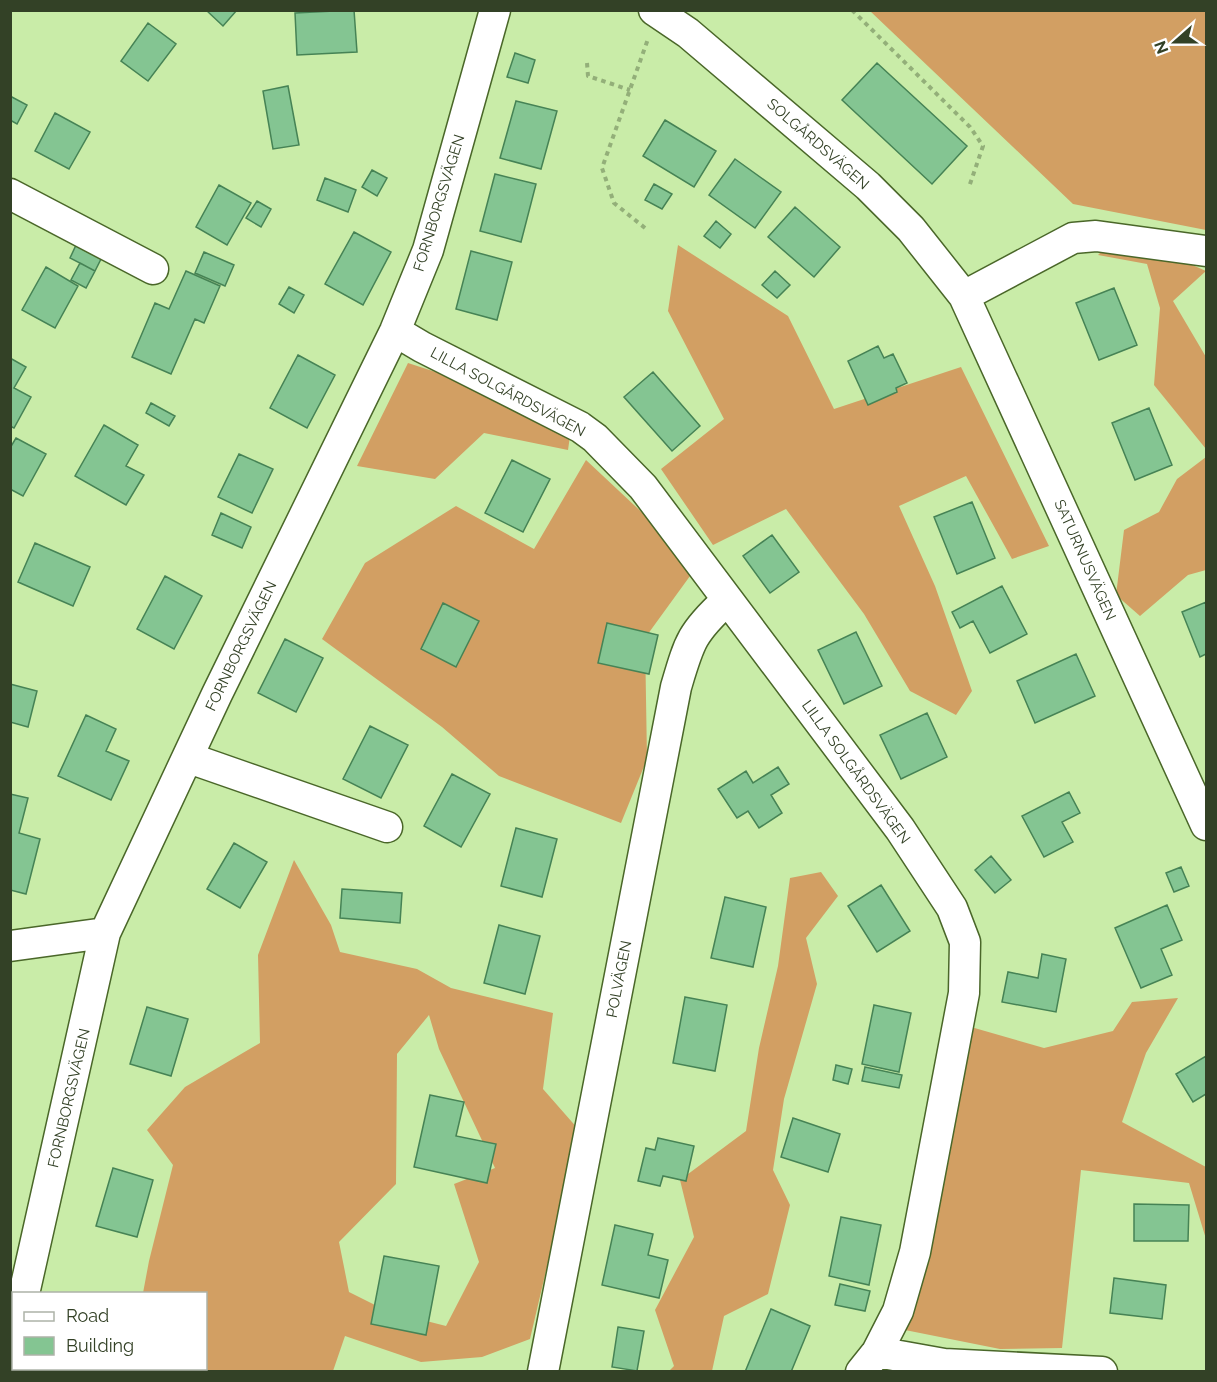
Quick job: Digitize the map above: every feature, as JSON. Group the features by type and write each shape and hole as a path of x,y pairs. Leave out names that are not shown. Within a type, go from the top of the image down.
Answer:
{"street":[{"name":"FORNBORGSVÄGEN","path":"24,1292 105,933 218,694 395,331 428,250 495,10"},
{"name":"SOLGÅRDSVÄGEN","path":"655,11 688,33 868,186 911,230 964,296"},
{"path":"10,194 153,269"},
{"path":"964,296 1073,237 1096,236 1206,251"},
{"name":"SATURNUSVÄGEN","path":"964,296 1206,825"},
{"name":"LILLA SOLGÅRDSVÄGEN","path":"395,331 579,427 595,438 643,487 726,601 900,829 952,908 965,942 964,993 915,1252 898,1311 869,1362"},
{"name":"POLVÄGEN","path":"543,1371 676,687 691,640 701,625 726,601"},
{"path":"189,758 387,827"},
{"path":"10,946 105,933"},
{"path":"869,1362 1102,1371"}],"path":[{"path":"852,10 970,127 983,146 969,187"},
{"path":"645,228 614,203 602,168 655,11"},
{"path":"586,63 588,76 630,90"}],"shaded area":[{"path":"870,11 1206,11 1206,230 1073,204"},
{"path":"678,245 788,316 834,409 961,367 1049,546 1012,559 966,476 899,506 935,586 972,691 956,715 910,691 864,614 786,509 713,545 661,469 724,419 668,311"},
{"path":"1103,250 1167,254 1206,271 1173,301 1206,357 1206,449 1154,385 1160,308 1147,264 1098,255"},
{"path":"408,363 491,390 572,422 568,450 484,433 435,479 357,466"},
{"path":"1206,457 1206,570 1188,575 1140,616 1116,595 1124,530 1159,512 1177,479"},
{"path":"586,460 698,565 645,638 647,759 621,823 499,776 442,727 322,639 365,563 456,506 534,549"},
{"path":"294,860 331,925 340,952 417,969 451,988 553,1013 543,1089 579,1130 530,1339 482,1357 421,1362 345,1336 333,1371 131,1370 207,1370 207,1292 143,1292 173,1165 147,1130 185,1087 260,1043 258,955","holes":["429,1015 439,1049 495,1168 454,1184 479,1262 446,1326 387,1311 349,1292 339,1242 396,1184 397,1054"]},
{"path":"821,872 838,896 806,938 817,984 784,1099 773,1170 790,1205 768,1294 724,1316 712,1371 669,1371 674,1366 655,1310 694,1237 680,1180 746,1131 759,1048 778,966 790,878"},
{"path":"1178,998 1146,1053 1122,1122 1206,1167 1206,1239 1189,1183 1081,1170 1062,1348 1000,1349 900,1329 930,1246 949,1159 971,1027 1044,1048 1113,1031 1132,1002"}],"building":[{"path":"206,10 237,10 223,26"},
{"path":"354,10 357,52 297,55 295,13"},
{"path":"148,23 176,44 148,81 121,61"},
{"path":"515,53 535,60 528,83 507,77"},
{"path":"877,63 967,146 932,184 842,100"},
{"path":"288,86 299,145 273,149 263,91"},
{"path":"10,96 27,105 17,124 10,120"},
{"path":"516,101 557,111 541,169 500,158"},
{"path":"55,113 90,132 69,169 35,151"},
{"path":"665,120 716,151 694,187 643,156"},
{"path":"735,159 781,192 755,228 709,195"},
{"path":"372,170 387,178 377,196 362,187"},
{"path":"495,174 536,184 521,242 480,231"},
{"path":"325,178 356,190 348,212 317,200"},
{"path":"654,184 672,194 662,209 645,200"},
{"path":"219,185 251,203 227,245 196,227"},
{"path":"257,201 271,209 261,227 246,218"},
{"path":"795,207 840,247 814,277 768,237"},
{"path":"716,221 731,234 720,248 704,236"},
{"path":"354,232 391,252 363,305 325,284"},
{"path":"77,243 103,255 95,271 70,258"},
{"path":"471,251 512,262 497,320 456,309"},
{"path":"204,252 234,265 225,286 195,273"},
{"path":"80,263 95,271 86,288 71,280"},
{"path":"46,267 78,286 55,328 22,310"},
{"path":"186,271 220,286 204,323 195,319 171,374 132,357 155,303 169,309"},
{"path":"775,271 790,285 777,298 762,285"},
{"path":"289,287 304,295 294,313 279,304"},
{"path":"1114,288 1137,345 1099,360 1076,303"},
{"path":"878,346 884,358 893,354 907,383 896,388 897,392 868,405 848,361"},
{"path":"298,355 335,375 307,428 270,408"},
{"path":"10,358 26,367 14,388 31,397 14,428 10,426"},
{"path":"653,372 700,426 672,451 624,397"},
{"path":"151,403 175,416 169,426 146,413"},
{"path":"1149,408 1172,465 1135,480 1112,423"},
{"path":"104,425 138,445 126,466 144,475 126,505 75,476"},
{"path":"16,438 46,454 23,496 10,489 10,448"},
{"path":"239,454 273,469 252,513 218,497"},
{"path":"512,460 550,479 523,532 485,513"},
{"path":"972,502 995,558 957,574 934,517"},
{"path":"221,513 251,527 242,548 212,535"},
{"path":"772,535 799,572 770,593 743,556"},
{"path":"35,543 90,567 73,606 18,582"},
{"path":"165,576 202,596 174,649 137,629"},
{"path":"1002,586 1027,634 990,653 973,621 960,628 952,612"},
{"path":"1206,602 1206,654 1200,657 1182,612"},
{"path":"443,603 479,621 456,667 421,649"},
{"path":"607,623 658,635 649,674 598,663"},
{"path":"856,632 882,686 844,704 818,650"},
{"path":"285,639 323,658 296,712 258,693"},
{"path":"1076,654 1095,696 1035,723 1017,681"},
{"path":"10,684 37,691 28,727 10,722"},
{"path":"927,713 947,757 901,779 880,735"},
{"path":"86,715 116,729 106,751 129,761 111,800 58,776"},
{"path":"370,726 408,745 381,798 343,779"},
{"path":"778,767 789,784 771,795 782,813 759,828 748,811 737,818 718,789 746,771 753,783"},
{"path":"452,774 490,794 461,847 424,826"},
{"path":"1069,792 1080,813 1062,822 1073,842 1044,857 1022,816"},
{"path":"10,794 28,798 19,833 40,839 26,894 10,890"},
{"path":"516,828 557,839 542,897 501,886"},
{"path":"234,843 267,862 240,908 207,889"},
{"path":"991,856 1011,880 995,893 975,870"},
{"path":"1181,867 1189,886 1174,892 1166,873"},
{"path":"881,885 910,931 877,952 848,906"},
{"path":"342,889 402,893 400,923 340,918"},
{"path":"725,897 766,907 753,967 711,958"},
{"path":"1167,905 1182,940 1161,949 1172,975 1141,988 1115,928"},
{"path":"499,925 540,936 525,994 484,983"},
{"path":"1042,954 1066,959 1056,1012 1002,1002 1008,972 1038,978"},
{"path":"685,997 727,1005 715,1071 673,1063"},
{"path":"874,1005 911,1013 899,1072 862,1064"},
{"path":"147,1007 188,1019 171,1076 130,1064"},
{"path":"1206,1056 1206,1094 1193,1102 1176,1074"},
{"path":"836,1065 852,1069 848,1084 833,1080"},
{"path":"865,1067 902,1075 899,1088 862,1081"},
{"path":"430,1095 464,1102 456,1136 496,1144 487,1183 414,1167"},
{"path":"793,1118 840,1134 828,1172 781,1157"},
{"path":"658,1138 694,1146 686,1181 663,1176 660,1186 638,1181 646,1148 655,1150"},
{"path":"113,1168 153,1180 137,1237 96,1226"},
{"path":"1134,1204 1189,1205 1188,1241 1134,1241"},
{"path":"841,1217 881,1225 869,1285 829,1276"},
{"path":"615,1225 653,1234 648,1255 668,1260 659,1298 602,1285"},
{"path":"384,1256 439,1266 426,1335 371,1324"},
{"path":"1114,1278 1166,1285 1162,1319 1110,1313"},
{"path":"840,1284 870,1291 865,1311 835,1305"},
{"path":"771,1309 810,1326 791,1372 745,1372"},
{"path":"618,1327 644,1331 637,1371 612,1367"}]}
